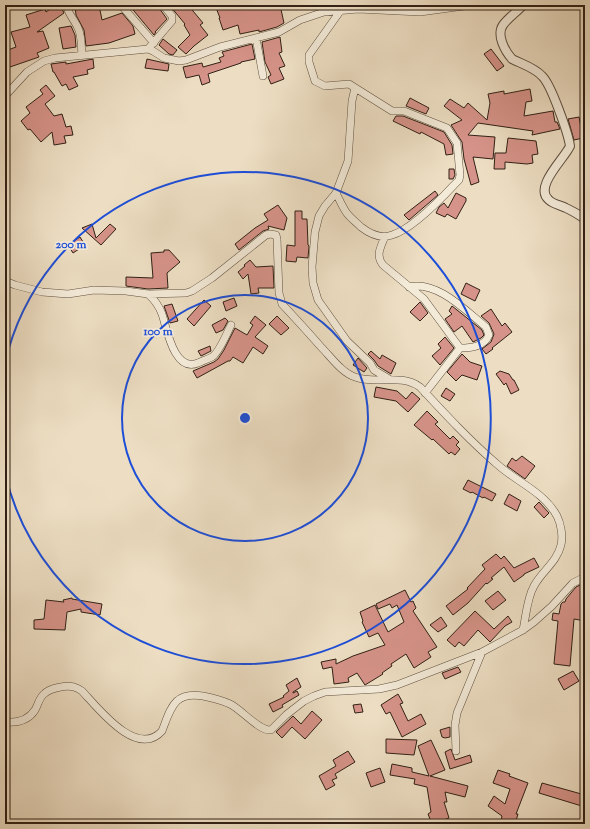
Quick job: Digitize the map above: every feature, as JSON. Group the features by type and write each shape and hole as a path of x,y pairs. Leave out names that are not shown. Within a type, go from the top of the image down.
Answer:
{"street":[{"path":"69,5 69,13 80,35 82,55"},
{"path":"121,5 154,43"},
{"path":"148,49 173,19 163,5"},
{"path":"5,96 27,72 35,66 55,58 148,49 164,58 179,61 186,60 220,47 279,32 300,20 324,12 358,9 497,5"},
{"path":"523,5 504,23 501,33 503,43 506,51 512,59 542,76 546,82 560,115 570,146 545,184 545,194 547,199 551,202 565,207 585,219"},
{"path":"336,193 346,213 354,222 366,231 384,236 392,235 404,230 440,200 459,180 457,142 449,130 443,126 404,111 392,111 345,83 335,86 325,86 317,83 314,79 308,58 342,10"},
{"path":"256,38 263,76"},
{"path":"355,88 352,101 348,161 336,193 324,206 319,216 315,232 312,268 313,283 318,300 347,341 370,363 374,370 389,380"},
{"path":"5,281 42,292 68,294 94,290 117,290 148,294 186,293 192,291 212,278 266,235 276,235 279,293 282,304 336,363 353,377 362,380 403,380 414,382 474,444 499,466 528,486 547,502 557,516 561,526 561,546 556,558 534,586 523,630"},
{"path":"384,236 378,256 383,265 424,299 460,348"},
{"path":"410,287 425,287 445,295 486,327 488,335 487,338 479,345 470,348 460,348"},
{"path":"148,294 155,301 162,314 175,353 184,362 189,364 195,364 214,355 231,325"},
{"path":"425,393 460,348"},
{"path":"5,722 25,720 35,710 44,693 69,686 75,687 82,691 117,727 126,734 144,739 159,734 162,731 175,702 187,695 215,698 232,704 262,728 268,730 274,728 286,715 304,701 325,692 397,686 482,652 523,630 544,613 573,583 585,577"},
{"path":"456,751 457,713 482,652"}],"building":[{"path":"56,5 60,5 64,13 37,32 43,31 49,48 37,53 39,57 7,68 5,62 5,51 16,47 11,32 30,27 26,15 45,9 46,12"},
{"path":"99,5 102,20 122,13 133,26 135,34 109,43 86,46 84,30 76,15 75,6"},
{"path":"129,5 153,5 157,10 159,8 167,19 154,35"},
{"path":"174,5 188,5 203,23 200,25 208,35 186,54 178,47 190,35 184,25 185,24 171,7"},
{"path":"215,5 280,5 284,23 277,27 259,32 259,30 240,34 238,25 223,30"},
{"path":"71,26 75,35 76,47 63,49 59,28"},
{"path":"280,37 282,52 279,53 285,66 279,68 284,79 271,84 268,77 271,75 265,62 262,42"},
{"path":"163,39 177,50 173,55 169,54 159,45"},
{"path":"252,44 255,59 241,62 208,74 210,82 202,85 199,75 186,78 183,67 202,63 203,67 221,62 219,58 224,56 222,52"},
{"path":"491,49 504,66 497,71 484,54"},
{"path":"93,59 94,68 87,70 88,74 73,77 78,86 69,90 66,84 62,86 53,72 51,64 66,62 66,64"},
{"path":"147,59 169,64 168,71 145,68"},
{"path":"46,85 55,96 45,104 54,116 62,114 66,127 71,126 73,135 64,136 66,143 54,145 52,132 41,142 21,121 30,113 26,107 43,94 40,90"},
{"path":"530,89 532,101 526,102 524,116 553,111 555,122 557,122 560,129 532,135 533,131 478,123 468,135 495,137 493,159 473,157 479,182 471,185 464,159 462,142 451,125 462,120 444,106 450,99 464,108 468,103 487,120 490,103 488,94 504,91 504,94"},
{"path":"410,98 429,108 426,114 406,106"},
{"path":"396,116 403,116 444,132 452,145 453,154 446,155 444,144 421,132 420,134 393,121"},
{"path":"579,117 583,138 574,140 568,119"},
{"path":"508,138 536,141 538,154 532,155 533,163 527,164 505,162 505,169 494,169 495,153 506,153"},
{"path":"449,169 454,169 455,175 453,179 449,179"},
{"path":"435,191 438,195 409,220 404,215"},
{"path":"456,193 466,198 466,201 456,219 447,214 445,217 436,213 439,207 444,203 448,208"},
{"path":"278,205 287,218 284,230 268,226 269,229 263,231 239,250 235,244 268,220 264,214"},
{"path":"295,211 302,211 302,219 307,219 309,246 308,258 297,257 296,262 286,261 287,245 295,246"},
{"path":"92,224 96,238 110,224 116,229 101,245 82,228"},
{"path":"80,237 85,245 73,253 68,245"},
{"path":"164,250 169,250 180,262 167,273 168,288 148,289 126,286 126,277 153,278 151,253 164,252"},
{"path":"250,260 256,267 273,266 274,288 258,288 259,293 251,294 248,274 243,279 238,272"},
{"path":"466,283 480,290 475,301 461,294"},
{"path":"234,298 237,306 226,311 223,302"},
{"path":"204,300 211,306 194,326 187,319"},
{"path":"420,302 428,313 420,321 410,312"},
{"path":"172,304 178,321 170,323 164,306"},
{"path":"452,306 482,330 484,335 481,338 473,342 462,326 454,332 445,319 452,314 449,311"},
{"path":"491,309 502,326 505,323 512,332 486,354 482,349 491,342 494,334 489,323 481,316"},
{"path":"255,316 266,325 255,337 268,346 263,354 253,347 243,363 233,357 230,361 197,378 193,371 218,359 235,328 247,335 253,325 250,323"},
{"path":"277,316 289,328 281,335 269,324"},
{"path":"225,318 228,321 223,330 216,333 212,325"},
{"path":"445,337 454,348 440,365 432,356 441,348 438,344"},
{"path":"210,346 211,351 201,356 198,351"},
{"path":"371,351 380,359 382,355 396,363 391,374 378,366 368,354"},
{"path":"462,354 470,362 482,366 477,380 462,375 456,381 447,372"},
{"path":"358,358 367,368 364,372 353,365"},
{"path":"500,371 509,374 519,390 511,394 506,383 504,385 496,374"},
{"path":"376,387 397,391 406,399 412,392 420,399 408,412 396,401 374,397"},
{"path":"446,388 455,394 450,401 441,396"},
{"path":"427,411 438,422 435,424 450,439 453,436 459,442 456,445 460,449 455,455 451,452 449,454 433,439 432,440 414,425"},
{"path":"522,456 535,466 525,479 507,466 512,458 516,461"},
{"path":"468,480 496,494 492,501 463,489"},
{"path":"509,494 521,501 517,511 504,504"},
{"path":"539,502 549,513 544,518 534,507"},
{"path":"496,554 501,559 504,556 514,568 534,558 539,567 524,574 514,582 504,567 491,578 493,579 487,584 486,583 468,603 453,615 446,606 468,589 467,588 485,569 482,565"},
{"path":"580,585 585,586 585,621 574,619 570,666 554,664 558,621 552,620 553,613 559,614 561,604 565,602 576,587"},
{"path":"405,590 416,608 413,611 437,647 428,652 431,657 414,668 406,654 391,664 392,666 382,673 383,674 365,685 357,673 348,678 349,682 334,684 332,667 323,669 321,662 336,659 336,664 353,656 385,645 378,633 369,637 362,622 360,612 375,605 388,632 404,622 397,605 392,608 390,604 378,609 376,604"},
{"path":"498,591 506,600 493,610 485,601"},
{"path":"72,598 102,604 100,615 81,612 81,609 67,612 65,630 34,629 34,620 44,619 46,600 64,602 63,600"},
{"path":"475,611 494,629 508,616 512,622 505,626 490,642 478,630 464,646 459,642 455,647 447,640"},
{"path":"441,617 447,626 438,632 430,625"},
{"path":"458,667 461,672 445,679 442,673"},
{"path":"573,671 579,681 564,690 558,679"},
{"path":"297,678 301,687 293,693 297,691 299,695 282,705 283,707 273,712 269,704 284,697 283,696 289,691 286,685"},
{"path":"398,694 403,703 400,704 408,721 421,714 426,724 402,737 390,712 386,714 381,705"},
{"path":"361,704 363,712 355,713 353,705"},
{"path":"312,711 322,720 305,739 292,727 282,738 276,732 293,716 301,724"},
{"path":"450,727 450,737 442,737 440,730"},
{"path":"386,739 417,740 414,755 386,753"},
{"path":"431,740 445,770 430,776 468,786 465,797 445,792 447,802 444,802 449,818 433,824 428,814 431,812 427,787 414,784 415,779 390,775 392,764 412,768 412,772 429,776 418,746"},
{"path":"451,749 455,760 470,755 472,762 450,769 445,752"},
{"path":"348,751 355,762 335,774 337,778 332,780 335,785 326,790 319,776 336,766 333,760"},
{"path":"380,768 385,782 371,787 366,773"},
{"path":"498,770 528,783 516,814 518,814 515,824 501,820 502,816 488,806 494,796 505,804 510,789 493,783"},
{"path":"542,783 585,795 585,807 539,793"}]}
